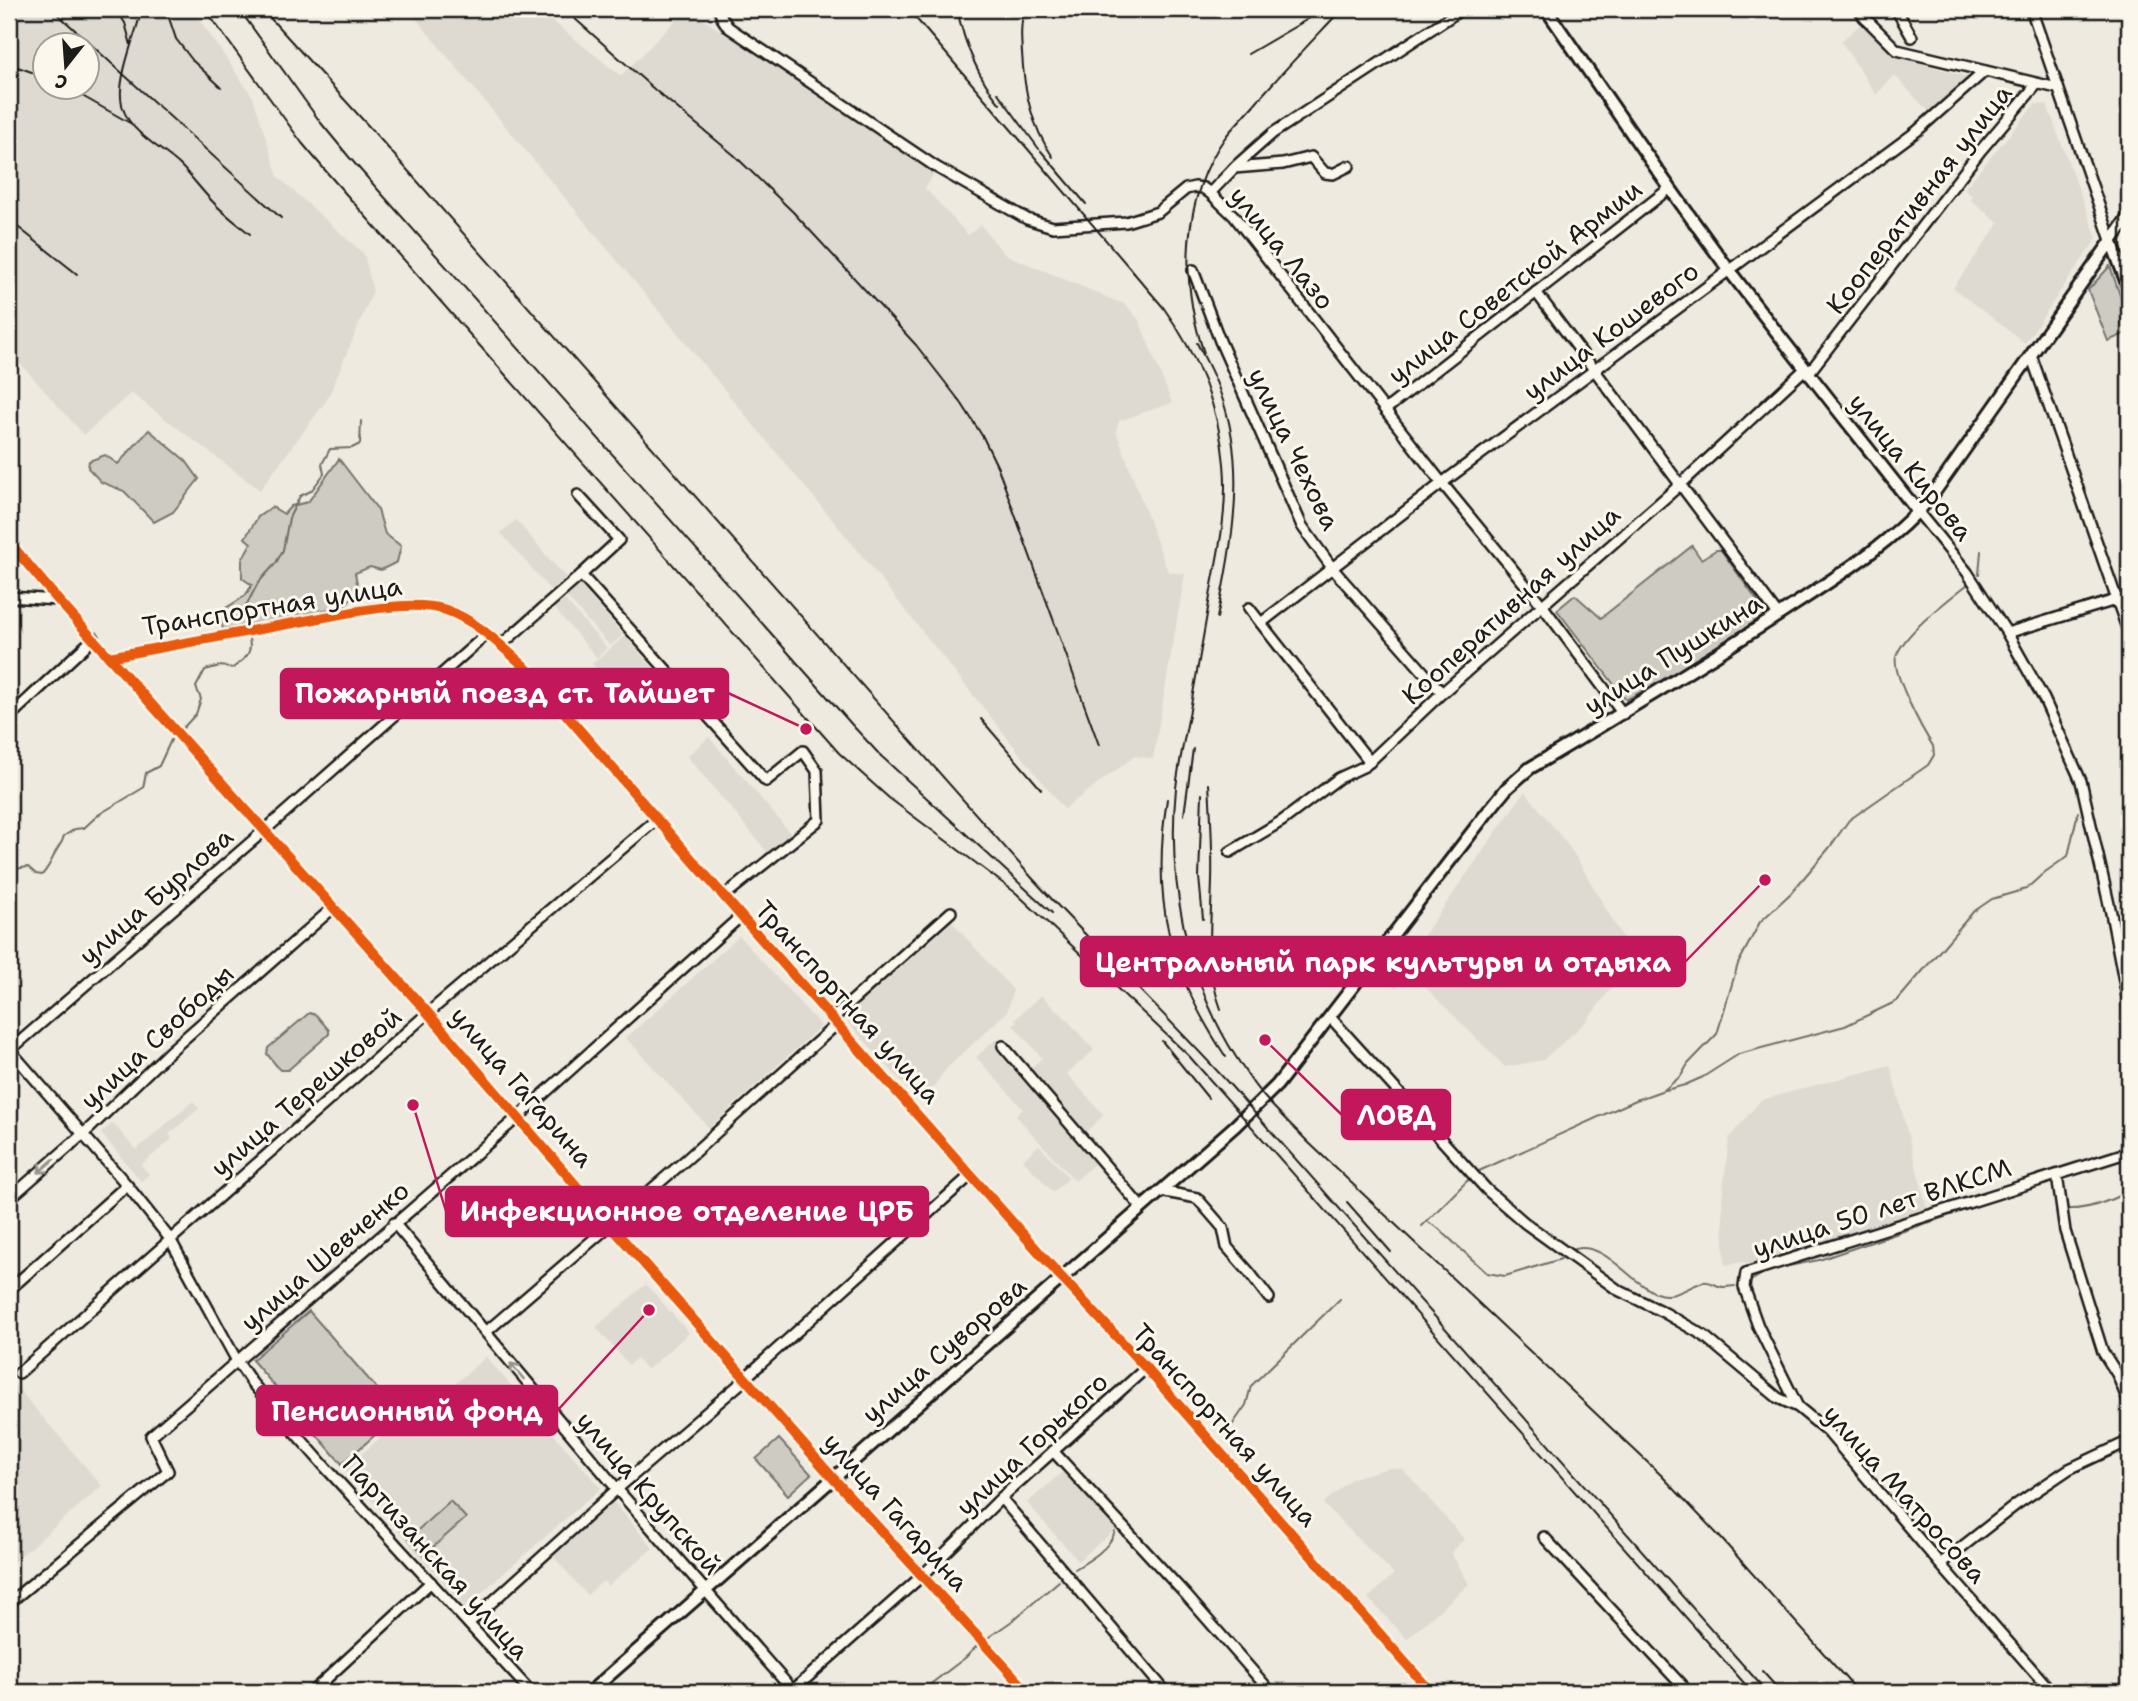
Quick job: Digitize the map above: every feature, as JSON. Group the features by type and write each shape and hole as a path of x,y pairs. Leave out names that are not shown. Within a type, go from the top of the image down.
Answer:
{"main road":[{"name":"улица Кирова","path":"1546,9 1729,269 1918,512"},
{"name":"улица Пушкина","path":"1235,1126 1277,1085 1507,788 1530,768 1742,640 1849,567 1897,532 1918,512 2129,216"},
{"path":"2112,243 2129,289"},
{"name":"улица Суворова","path":"590,1692 1235,1126"}],"street":[{"name":"улица Лазо","path":"719,9 728,27 936,167 1027,219 1053,227 1126,222 1158,212 1186,189 1200,187 1210,193 1234,216 1442,483 1542,605 1623,713"},
{"path":"1210,193 1273,133 1462,9"},
{"path":"1896,9 1912,37"},
{"path":"2031,9 2112,243"},
{"path":"1864,11 1896,50 2057,88"},
{"name":"улица Кошевого","path":"1261,623 1442,483 1917,131 1985,71"},
{"name":"Кооперативная улица","path":"1230,852 1282,821 1339,778 1366,766 1442,693 1807,371 1981,150 2037,84"},
{"path":"1234,168 1283,164 1311,157 1325,173 1333,174 1349,166"},
{"name":"улица Советской Армии","path":"1385,410 1670,188"},
{"name":"улица Чехова","path":"1193,270 1220,341 1302,526 1333,569 1442,693"},
{"path":"1536,292 1778,615"},
{"path":"2031,355 2129,634"},
{"path":"501,645 619,540 578,495"},
{"name":"улица Кирова","path":"1918,512 1968,572 2007,633 2044,699 2081,781 2129,1007"},
{"name":"улица Гагарина","path":"9,542 428,1013 743,1380 1028,1692"},
{"path":"581,575 766,781 803,751 817,771 819,820 724,896"},
{"path":"2007,633 2129,596"},
{"path":"9,597 58,600"},
{"name":"Транспортная улица","path":"109,657 365,610 418,605 446,610 470,621 487,634 524,666 741,916 1061,1277 1146,1368 1431,1692"},
{"path":"1249,608 1370,762"},
{"name":"улица Бурлова","path":"9,1050 265,830 487,634"},
{"path":"9,716 94,638"},
{"name":"улица Терешковой","path":"19,1373 428,1013 657,819"},
{"name":"улица Свободы","path":"9,1199 83,1134 169,1052 334,907"},
{"path":"486,1332 610,1225 951,912"},
{"name":"улица Шевченко","path":"9,1604 168,1471 151,1436 517,1118 741,916"},
{"name":"улица Матросова","path":"1331,1017 1486,1190 1525,1223 1618,1290 1703,1335 1778,1398 1798,1407 1827,1431 2052,1692"},
{"path":"1003,1046 1141,1208"},
{"name":"Партизанская улица","path":"9,1050 127,1185 170,1239 237,1362 252,1383 531,1692"},
{"name":"улица 50 лет ВЛКСМ","path":"1798,1407 1758,1326 1744,1287 1746,1273 2129,1152"},
{"path":"469,1623 971,1175"},
{"path":"2058,1182 2066,1231 2103,1352 2117,1374 2129,1403"},
{"path":"9,1290 127,1185"},
{"path":"1160,1191 1197,1198 1223,1228 1227,1247 1269,1298"},
{"name":"улица Крупской","path":"394,1223 617,1489 793,1692"},
{"name":"улица Горького","path":"793,1692 923,1575 1001,1498 1146,1368"},
{"path":"1940,1564 2017,1504 2069,1469 2129,1441"},
{"path":"1053,1451 1271,1692"},
{"path":"1001,1498 1166,1692"},
{"path":"1544,1537 1688,1692"},
{"path":"312,1692 430,1582"}],"shaded area":[{"path":"9,9 192,9 253,97 278,177 364,254 373,291 327,400 260,490 131,393 84,435 9,351"},
{"path":"408,9 537,9 621,76 687,9 936,170 925,188 968,235 981,225 1004,254 1126,305 1139,320 1172,403 1119,421 1116,431 1168,572 1185,574 1153,759 1135,756 1064,809 855,547"},
{"path":"1863,22 1892,55 1968,77 1930,113 1894,75 1876,95 1841,41"},
{"path":"2035,104 2047,105 2097,238 2025,343 1953,288 1999,223 1970,199 1972,196 1964,189"},
{"path":"2110,266 2129,322 2129,332 2108,341 2088,290"},
{"path":"149,430 186,461 199,479 173,512 154,522 124,491 101,482 88,468 89,461 105,455 118,464"},
{"path":"339,459 378,510 385,534 401,546 397,562 381,570 370,567 355,573 358,588 345,606 223,629 218,613 245,596 252,585 242,578 242,560 251,543 245,538 258,517 272,507 284,514 291,506 308,502"},
{"path":"516,520 566,578 551,591 501,533"},
{"path":"1692,546 1701,559 1721,550 1768,616 1654,687 1626,700 1557,610 1575,595 1601,618"},
{"path":"579,584 623,635 610,646 566,596"},
{"path":"564,599 607,648 597,658 554,608"},
{"path":"625,636 667,684 634,712 592,664"},
{"path":"709,737 792,835 769,854 687,756"},
{"path":"1525,791 1573,852 1634,957 1586,1022 1543,1060 1505,1067 1403,965"},
{"path":"952,922 1013,990 1007,1012 946,1069 920,1102 844,1018"},
{"path":"739,936 821,1026 709,1128 626,1038"},
{"path":"1041,995 1094,1050 1067,1074 1104,1115 1085,1133 1104,1155 1075,1181 1016,1116 1023,1109 976,1057 996,1039 1026,1072 1042,1058 1013,1025 1017,1021 1015,1019"},
{"path":"309,1013 316,1015 329,1030 329,1034 288,1070 280,1070 267,1054 268,1048"},
{"path":"1890,1065 1927,1208 1752,1265 1743,1262 1725,1265 1722,1199 1729,1138 1761,1100"},
{"path":"193,1101 199,1109 169,1134 172,1139 141,1165 149,1174 141,1181 101,1133 113,1123 136,1150"},
{"path":"1039,1145 1069,1178 1053,1192 1023,1160"},
{"path":"646,1284 689,1333 647,1370 636,1358 629,1365 596,1327"},
{"path":"309,1311 399,1414 342,1464 252,1360"},
{"path":"486,1357 601,1488 465,1607 344,1469 418,1405 424,1411"},
{"path":"9,1378 102,1486 9,1566"},
{"path":"779,1439 811,1474 788,1495 756,1459"},
{"path":"1389,1468 1403,1469 1464,1539 1451,1553 1469,1584 1407,1639 1368,1598 1394,1574 1323,1504 1352,1478"},
{"path":"1065,1470 1116,1529 1078,1561 1027,1503"},
{"path":"450,1501 466,1518 424,1555 409,1538"},
{"path":"613,1501 653,1548 608,1586 603,1581 587,1595 551,1554"}],"waterway":[{"path":"246,625 246,606 258,583 276,563 283,550 289,518 300,496 311,491 324,474 322,464 330,449 352,448 360,444 361,421"},
{"path":"1979,574 1981,551"},
{"path":"1479,1171 1664,1090 1681,1076 1688,1064 1717,1034 1738,964 1760,922 1791,893 1849,820 1928,765 1934,755 1933,746 1903,689 1896,657 1917,628 1968,584"},
{"path":"183,728 196,714 201,699 196,687 205,670 220,666 233,668 249,652 249,639"},
{"path":"9,870 28,867 36,874 42,875 64,836 75,829 84,828 98,815 143,788 146,773 159,766 171,740"},
{"path":"1666,1090 1703,1077 1739,1054 1845,1026 1897,1001 1973,912 1992,899 2026,889 2068,856 2078,812"},
{"path":"1422,1226 1469,1179"},
{"path":"2066,1206 2067,1209 2091,1206 2129,1191"},
{"path":"1749,1282 1769,1270 1819,1260 2018,1192"},
{"path":"1426,1221 1438,1228 1487,1273 1505,1276 1561,1259"},
{"path":"1571,1250 1583,1248 1605,1255 1646,1288 1663,1295 1675,1294 1706,1282 1721,1287 1735,1286"},
{"path":"1226,1434 1246,1405 1251,1386 1340,1299"},
{"path":"1075,1569 1104,1549 1115,1532"},
{"path":"989,1637 1059,1581"},
{"path":"920,1692 978,1645"}],"railway":[{"path":"52,9 281,218"},
{"path":"116,9 125,23 131,45"},
{"path":"142,9 123,77 123,110 128,120 144,137 181,166 217,206 250,234"},
{"path":"166,9 176,39 193,61 221,87"},
{"path":"205,9 302,143 330,176 839,753 889,798 1016,893 1189,1056 1752,1692"},
{"path":"239,9 321,123 349,157 854,727 880,755 1052,913"},
{"path":"262,9 373,131 1033,879 1231,1086 1767,1692"},
{"path":"564,9 655,90 734,155 793,212 916,345 962,404 983,437 998,468 1099,745"},
{"path":"908,9 1163,307 1186,343 1211,401 1224,464 1224,510 1179,768 1174,823 1178,893 1184,928 1204,995 1219,1027 1251,1080 1278,1111 1661,1475 1858,1692"},
{"path":"957,9 973,59 1000,104"},
{"path":"1025,9 1021,36 1027,94 1039,133 1053,157"},
{"path":"1248,54 1325,9"},
{"path":"1204,353 1196,326 1189,270 1189,242 1200,186 1211,160 1226,136 1342,9"},
{"path":"9,64 32,72"},
{"path":"998,93 1039,149"},
{"path":"93,102 130,123"},
{"path":"1041,151 1086,204"},
{"path":"9,220 77,274"},
{"path":"1197,343 1220,392 1229,420 1233,448 1235,505 1217,618"},
{"path":"981,719 1041,789"},
{"path":"1184,815 1193,749"},
{"path":"1209,784 1212,857 1211,961 1221,1009"},
{"path":"1202,794 1199,877 1203,919"},
{"path":"1167,799 1161,870 1169,934 1190,995 1226,1057"},
{"path":"1162,1041 1208,1098"},
{"path":"1347,1202 1391,1252"},
{"path":"1762,1671 1781,1692"}],"cycle path":[{"path":"9,542 428,1013 833,1478 1028,1692"},
{"path":"109,657 390,607 430,607 446,610 468,620 488,634 524,666 741,916 1061,1277 1146,1368 1431,1692"}],"place":[{"name":"Пожарный поезд ст. Тайшет","path":"806,729"},
{"name":"Центральный парк культуры и отдыха","path":"1765,880"},
{"name":"ЛОВД","path":"1265,1040"},
{"name":"Инфекционное отделение ЦРБ","path":"413,1105"},
{"name":"Пенсионный фонд","path":"649,1310"}]}
